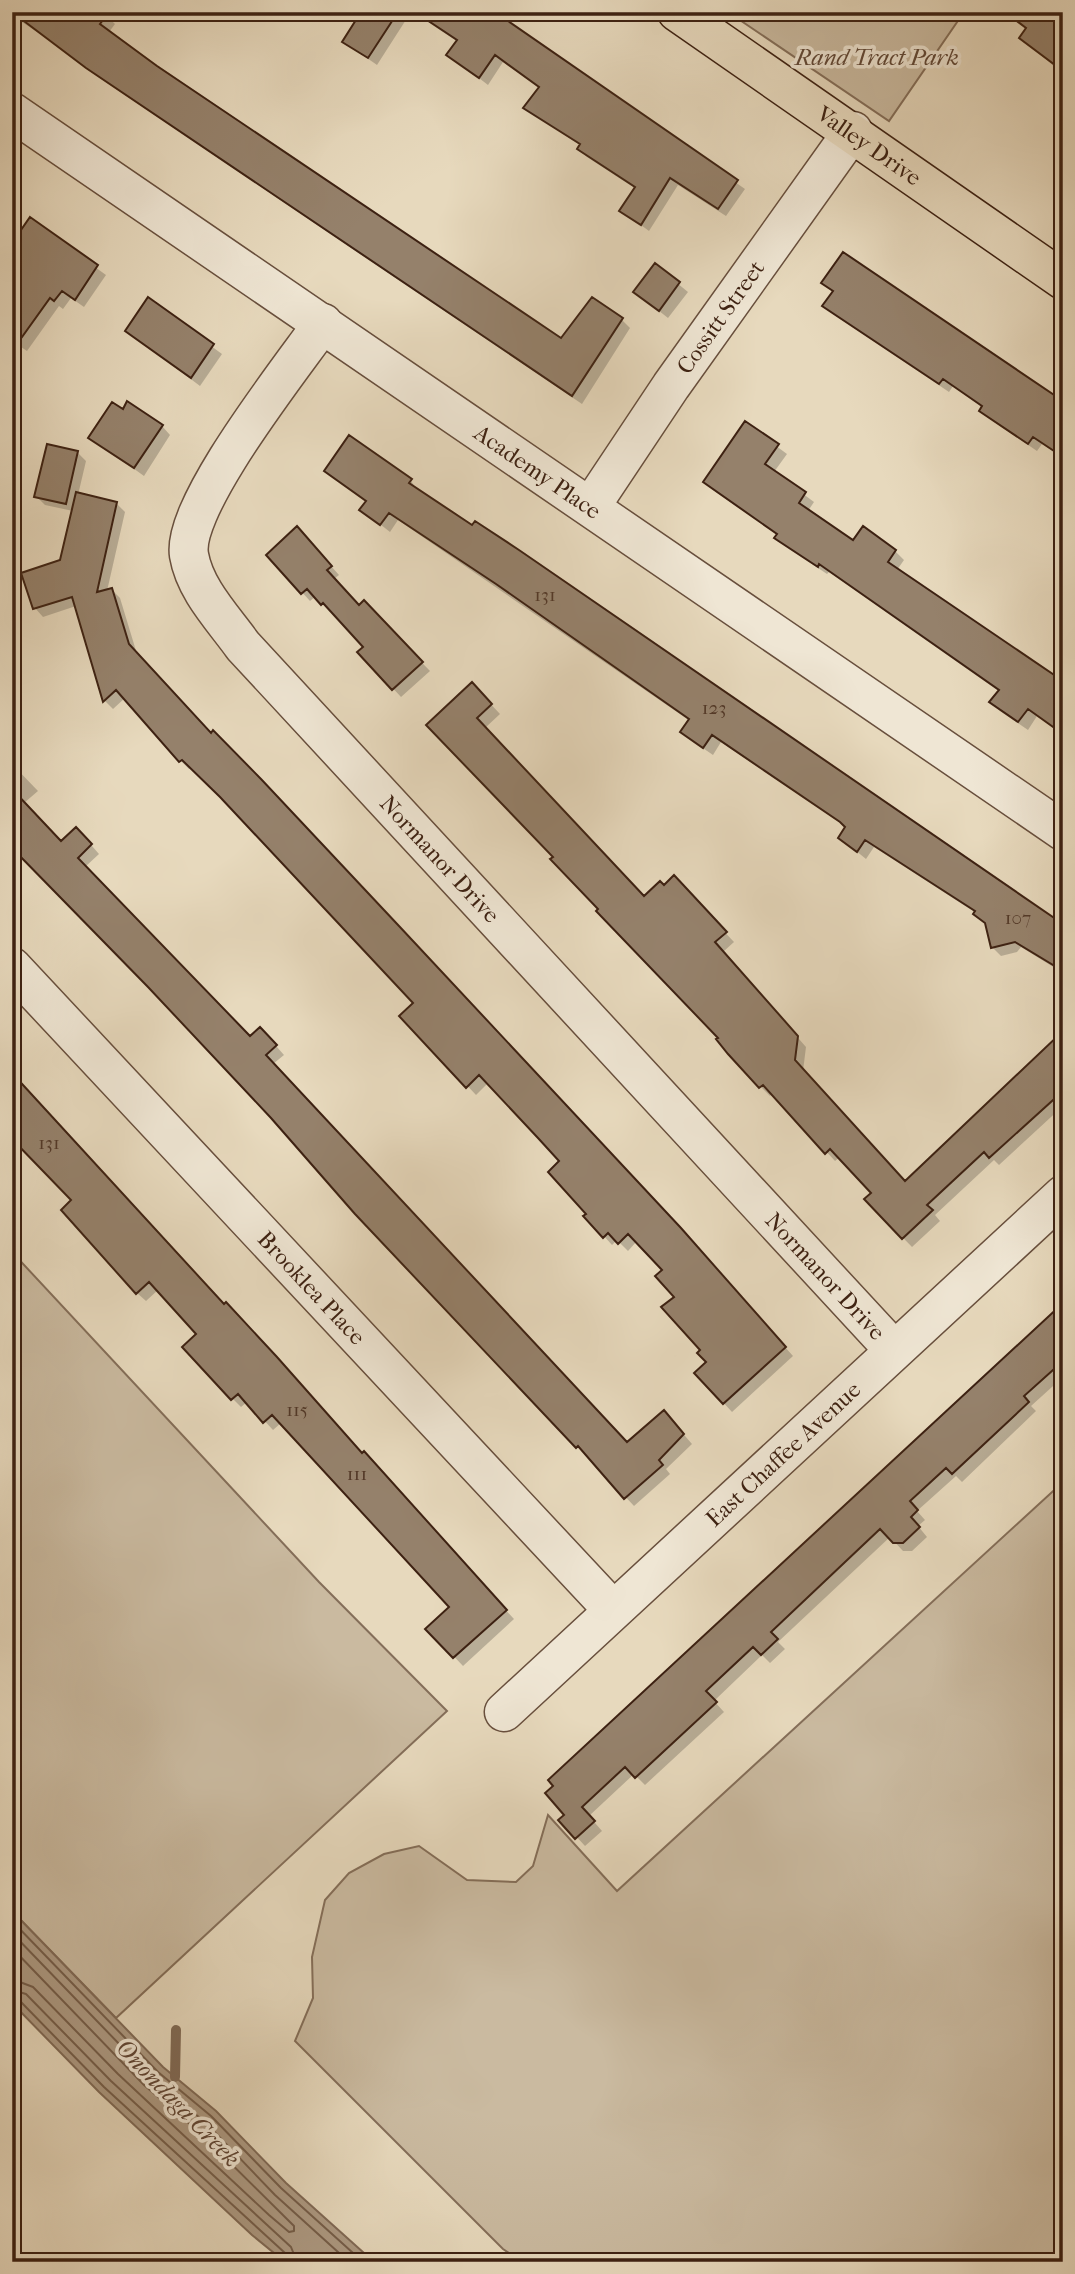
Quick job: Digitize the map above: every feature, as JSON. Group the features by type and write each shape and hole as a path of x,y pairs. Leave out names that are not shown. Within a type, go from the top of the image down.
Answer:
{"main road":[{"name":"Valley Drive","path":"677,12 853,131 1063,279"}],"street":[{"name":"Academy Place","path":"12,112 1063,831"},
{"name":"Cossitt Street","path":"591,506 671,386 853,131"},
{"name":"Normanor Drive","path":"323,323 219,473 198,514 188,552 196,581 243,646 894,1350"},
{"name":"Brooklea Place","path":"12,967 613,1611"},
{"name":"East Chaffee Avenue","path":"504,1712 1063,1195"}],"green space":[{"name":"Rand Tract Park","path":"728,12 964,12 889,121"},
{"path":"12,1252 319,1582 447,1711 116,2018 12,1911"},
{"path":"1063,1482 1063,2262 522,2262 503,2249 295,2041 313,1998 312,1957 325,1900 349,1873 384,1854 419,1846 467,1880 516,1882 533,1866 548,1815 617,1891"}],"water":[{"name":"Onondaga Creek","path":"12,1911 163,2067 216,2111 286,2183 374,2262 285,2262 252,2235 99,2092 12,2003"}],"building":[{"path":"12,12 109,12 100,24 157,66 561,338 592,297 623,318 572,396 86,68"},
{"path":"361,12 398,12 368,58 342,42"},
{"path":"415,12 495,12 738,180 718,209 670,178 641,225 619,211 635,187 577,149 580,144 523,108 539,87 495,55 479,78 446,55 457,40"},
{"path":"1005,12 1063,12 1063,71 1019,38 1026,28"},
{"path":"30,217 98,265 75,300 62,291 54,301 50,298 12,351 12,243"},
{"path":"843,252 1063,401 1063,457 1033,437 1028,444 979,411 982,406 943,379 939,384 822,306 833,291 821,283"},
{"path":"655,263 680,282 659,311 633,292"},
{"path":"148,297 214,344 191,378 125,331"},
{"path":"127,401 163,425 134,468 88,438 112,402 123,409"},
{"path":"745,421 779,444 765,464 806,492 799,503 853,540 863,526 896,550 888,562 1063,681 1063,734 1028,709 1018,722 989,702 999,690 819,564 818,567 774,538 777,534 703,482"},
{"path":"349,435 412,479 409,483 472,525 475,521 519,550 1063,924 1063,971 1015,942 991,948 985,923 973,914 975,911 865,840 857,852 838,838 845,827 840,822 712,735 703,748 680,732 689,719 496,584 389,513 380,525 359,510 366,501 324,471"},
{"path":"47,444 78,451 66,504 34,497"},
{"path":"76,492 117,502 97,592 112,588 129,644 211,733 213,730 261,779 399,926 681,1228 786,1347 723,1404 694,1373 706,1362 697,1353 700,1350 661,1307 674,1297 655,1276 662,1270 628,1234 618,1244 608,1233 603,1238 583,1216 586,1214 548,1172 559,1161 538,1138 479,1075 466,1088 399,1016 413,1003 220,797 182,760 179,762 116,690 103,702 72,597 33,609 21,573 60,560"},
{"path":"297,526 332,566 327,570 359,605 364,600 423,662 392,690 357,652 363,647 323,603 321,605 307,589 301,594 266,555"},
{"path":"472,682 492,704 477,718 644,896 660,881 664,885 674,875 727,932 715,942 798,1036 795,1060 905,1181 1063,1031 1063,1091 989,1158 984,1152 927,1205 933,1210 902,1239 864,1199 871,1193 830,1149 825,1154 763,1085 759,1088 728,1054 716,1039 718,1038 596,911 598,909 550,859 553,857 426,725"},
{"path":"12,789 61,841 76,827 92,844 78,858 250,1036 260,1027 277,1045 266,1055 627,1442 664,1410 684,1434 659,1460 663,1465 624,1499 578,1446 576,1448 355,1214 271,1118 148,987 12,848"},
{"path":"12,1073 224,1304 226,1302 277,1357 362,1453 364,1451 507,1610 453,1658 425,1629 449,1607 272,1415 263,1423 238,1394 231,1400 182,1347 196,1334 149,1282 136,1294 61,1210 71,1200 12,1139"},
{"path":"1063,1303 1063,1361 1024,1396 1029,1402 952,1474 946,1468 910,1501 918,1510 911,1517 920,1527 903,1543 893,1543 880,1529 771,1632 778,1639 761,1655 753,1647 706,1691 717,1702 635,1778 625,1767 582,1807 595,1821 575,1839 558,1820 564,1815 545,1793 553,1786 548,1780"}],"waterway":[{"name":"Onondaga Creek","path":"175,2077 176,2030"}]}
